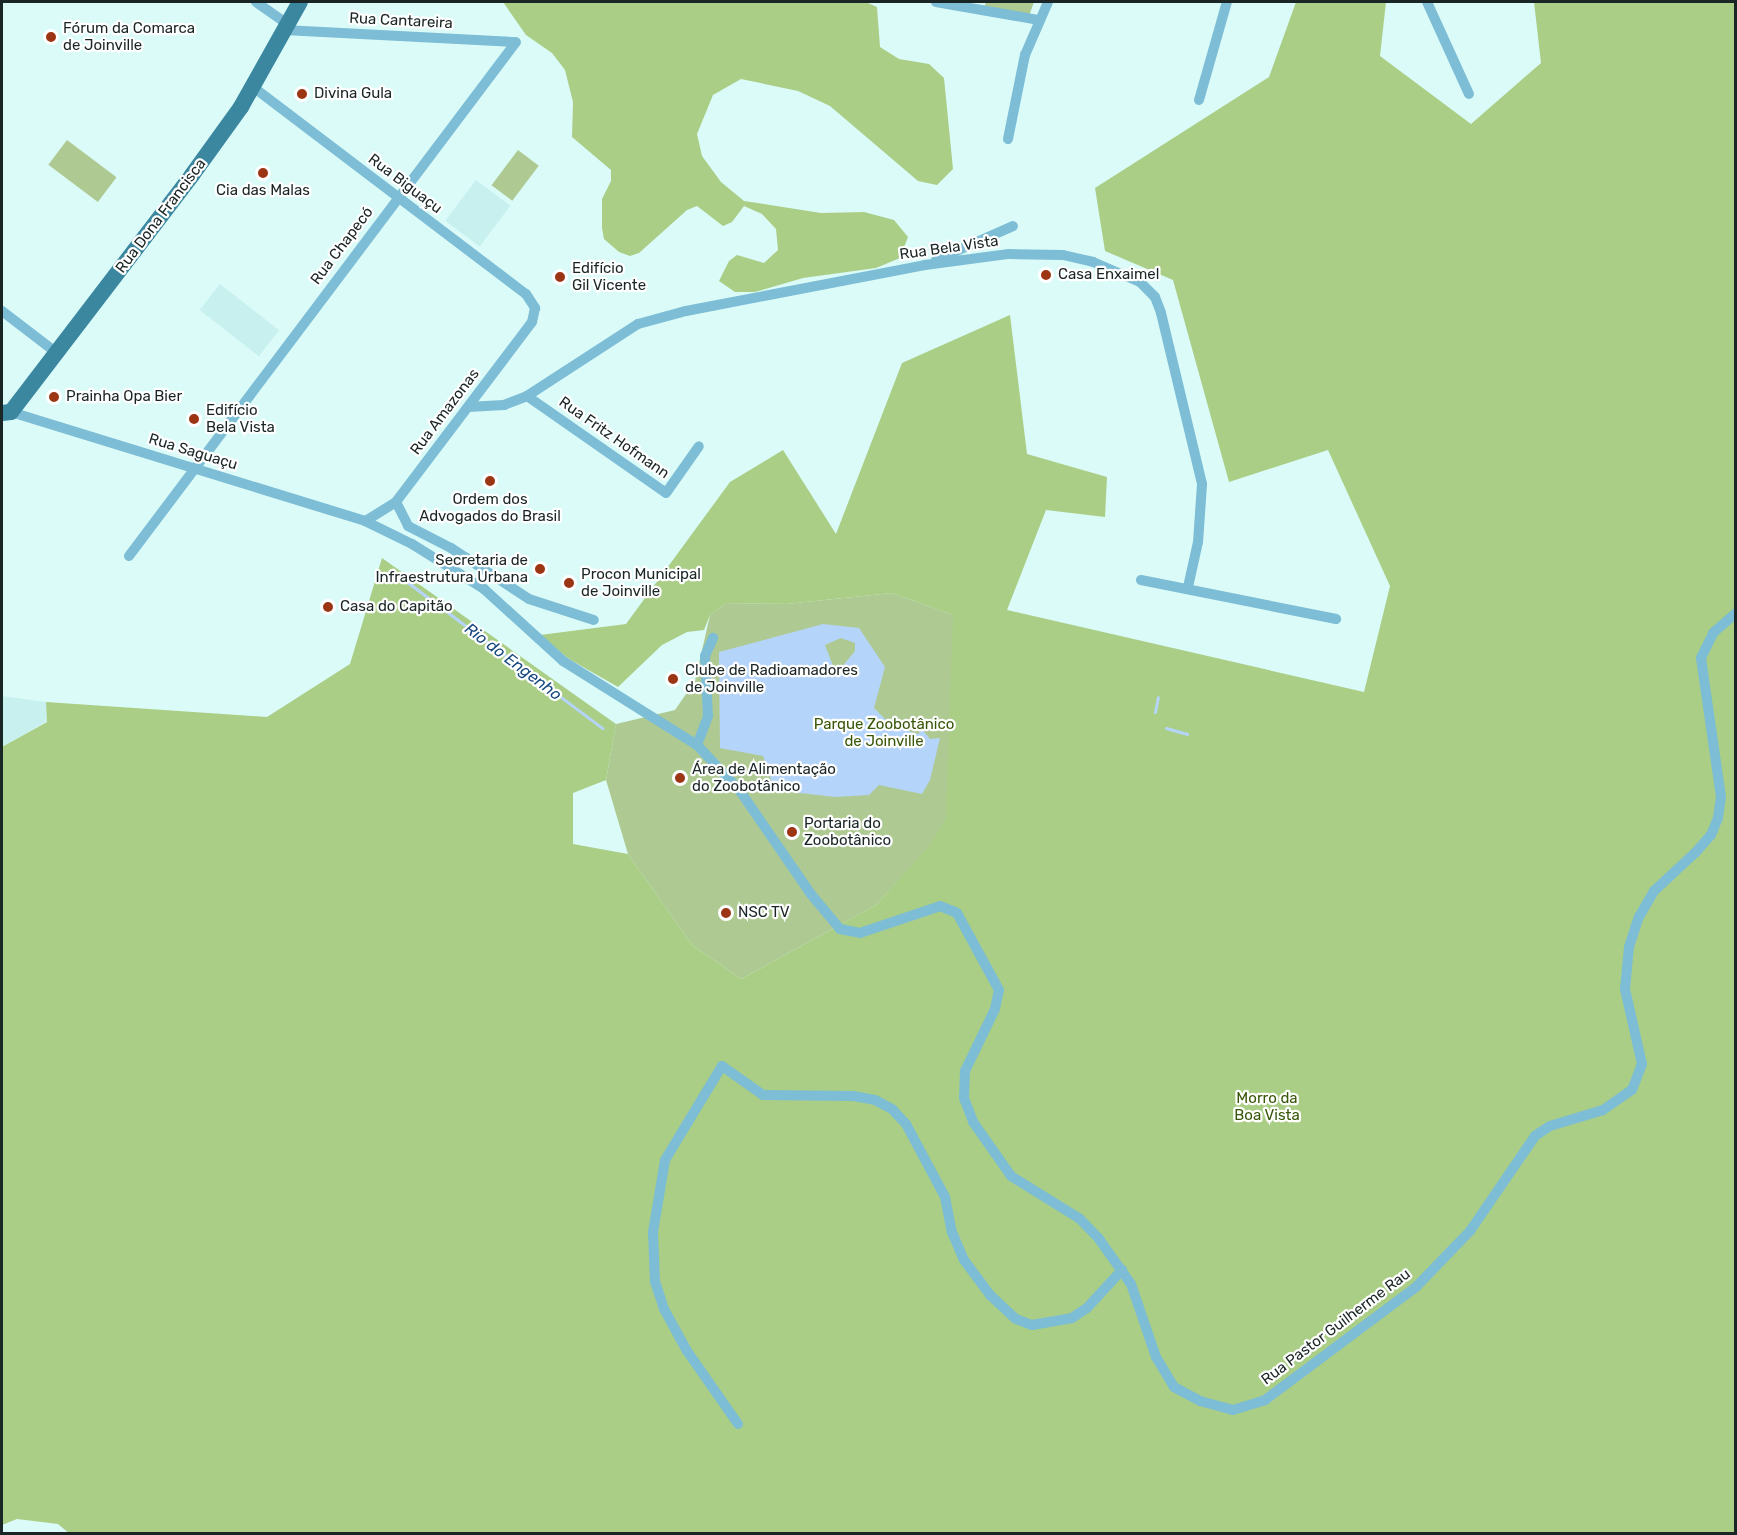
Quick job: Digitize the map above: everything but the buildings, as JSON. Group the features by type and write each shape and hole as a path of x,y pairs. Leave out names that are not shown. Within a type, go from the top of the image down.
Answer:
{"main road":[{"name":"Rua Dona Francisca","path":"6,413 57,353 192,175 253,87 300,2"}],"street":[{"path":"256,2 286,27"},
{"path":"936,2 1039,20"},
{"path":"1008,139 1021,69 1048,2"},
{"path":"1199,100 1227,2"},
{"path":"1427,2 1469,94"},
{"name":"Rua Cantareira","path":"286,27 516,42"},
{"name":"Rua Chapecó","path":"129,556 193,468 516,42"},
{"name":"Rua Biguaçu","path":"253,87 526,294 535,308"},
{"path":"925,265 1013,226"},
{"name":"Rua Bela Vista","path":"468,407 504,405 527,396 650,319 925,265 1009,254 1063,255 1120,270 1155,297 1202,484 1198,542 1188,587"},
{"name":"Rua Amazonas","path":"365,521 396,502 532,322 535,308"},
{"path":"2,311 57,353"},
{"name":"Rua Fritz Hofmann","path":"527,396 666,493 699,446"},
{"name":"Rua Saguaçu","path":"6,413 365,521"},
{"path":"396,502 403,520 417,532 479,566 539,605 594,620"},
{"name":"Rua Pastor Guilherme Rau","path":"365,521 412,544 461,574 480,587 563,662 697,746 740,792 810,893 840,929 860,933 940,906 957,913 999,990 995,1009 965,1071 967,1111 1011,1176 1080,1219 1122,1270 1136,1295 1156,1357 1174,1387 1218,1408 1247,1407 1296,1378 1439,1266 1470,1231 1535,1136 1550,1126 1603,1110 1632,1090 1642,1064 1625,989 1629,947 1639,917 1654,891 1711,835 1718,818 1721,797 1701,658 1713,633 1736,613"},
{"path":"412,544 417,532"},
{"path":"461,574 479,566"},
{"path":"479,566 480,587"},
{"path":"1141,580 1188,587 1336,619"},
{"path":"697,746 708,716 705,656 713,638"},
{"path":"738,1424 687,1351 664,1310 655,1282 653,1232 665,1160 722,1066 769,1096 853,1096 875,1100 892,1109 906,1124 945,1197 952,1232 964,1260 990,1295 1016,1319 1032,1325 1054,1324 1072,1318 1088,1308 1122,1270"}],"shaded area":[{"path":"476,180 510,206 480,247 445,221"},
{"path":"220,284 279,330 259,356 200,310"},
{"path":"823,624 859,628 885,667 874,708 892,726 918,734 922,729 930,739 940,738 930,780 922,794 879,785 869,795 835,797 791,792 771,780 763,756 720,748 719,652","holes":["841,638 855,643 855,651 836,674 825,645"]},
{"path":"2,696 46,702 47,721 2,747"}],"green space":[{"path":"503,2 868,3 877,7 880,47 899,59 929,64 944,78 953,169 937,185 918,181 830,106 798,91 741,79 713,95 697,134 702,156 721,182 744,201 821,213 864,212 894,220 908,237 900,258 876,268 803,278 755,292 735,292 719,281 729,261 737,255 764,263 778,250 776,229 762,214 744,206 732,222 723,226 697,206 687,210 639,253 630,256 619,252 604,239 602,228 602,199 611,181 611,170 572,137 573,102 565,70 552,53 526,35"},
{"path":"986,2 1034,2 1029,16 984,8"},
{"name":"Morro da Boa Vista","path":"1296,2 1386,2 1380,56 1471,124 1541,63 1534,2 1735,2 1735,1533 70,1534 58,1524 17,1519 2,1525 2,747 47,722 46,702 267,717 350,664 382,558 616,724 606,780 573,793 573,844 628,854 692,945 741,979 876,905 930,845 946,818 953,615 892,593 786,604 726,603 710,615 704,630 687,632 662,645 618,687 569,659 540,635 626,624 730,482 783,450 836,534 902,363 1010,315 1027,454 1107,477 1105,517 1046,510 1007,610 1364,692 1390,586 1328,450 1229,482 1173,280 1105,251 1095,188 1269,77"},
{"path":"67,140 117,177 98,202 48,165"},
{"path":"518,150 539,166 512,201 492,185"},
{"name":"Parque Zoobotânico de Joinville","path":"892,593 1181,697 897,882 876,905 741,979 692,945 628,854 606,780 616,724 675,710 695,681 710,615 726,603 786,604"}],"waterway":[{"name":"Rio do Engenho","path":"395,573 602,728"},
{"path":"1155,712 1158,697"},
{"path":"1166,728 1187,734"}],"place":[{"name":"Fórum da Comarca de Joinville","path":"51,37"},
{"name":"Divina Gula","path":"302,94"},
{"name":"Cia das Malas","path":"263,173"},
{"name":"Casa Enxaimel","path":"1046,275"},
{"name":"Edifício Gil Vicente","path":"560,277"},
{"name":"Prainha Opa Bier","path":"54,397"},
{"name":"Edifício Bela Vista","path":"194,419"},
{"name":"Ordem dos Advogados do Brasil","path":"490,481"},
{"name":"Secretaria de Infraestrutura Urbana","path":"540,569"},
{"name":"Procon Municipal de Joinville","path":"569,583"},
{"name":"Casa do Capitão","path":"328,607"},
{"name":"Clube de Radioamadores de Joinville","path":"673,679"},
{"name":"Área de Alimentação do Zoobotânico","path":"680,778"},
{"name":"Portaria do Zoobotânico","path":"792,832"},
{"name":"NSC TV","path":"726,913"}]}
